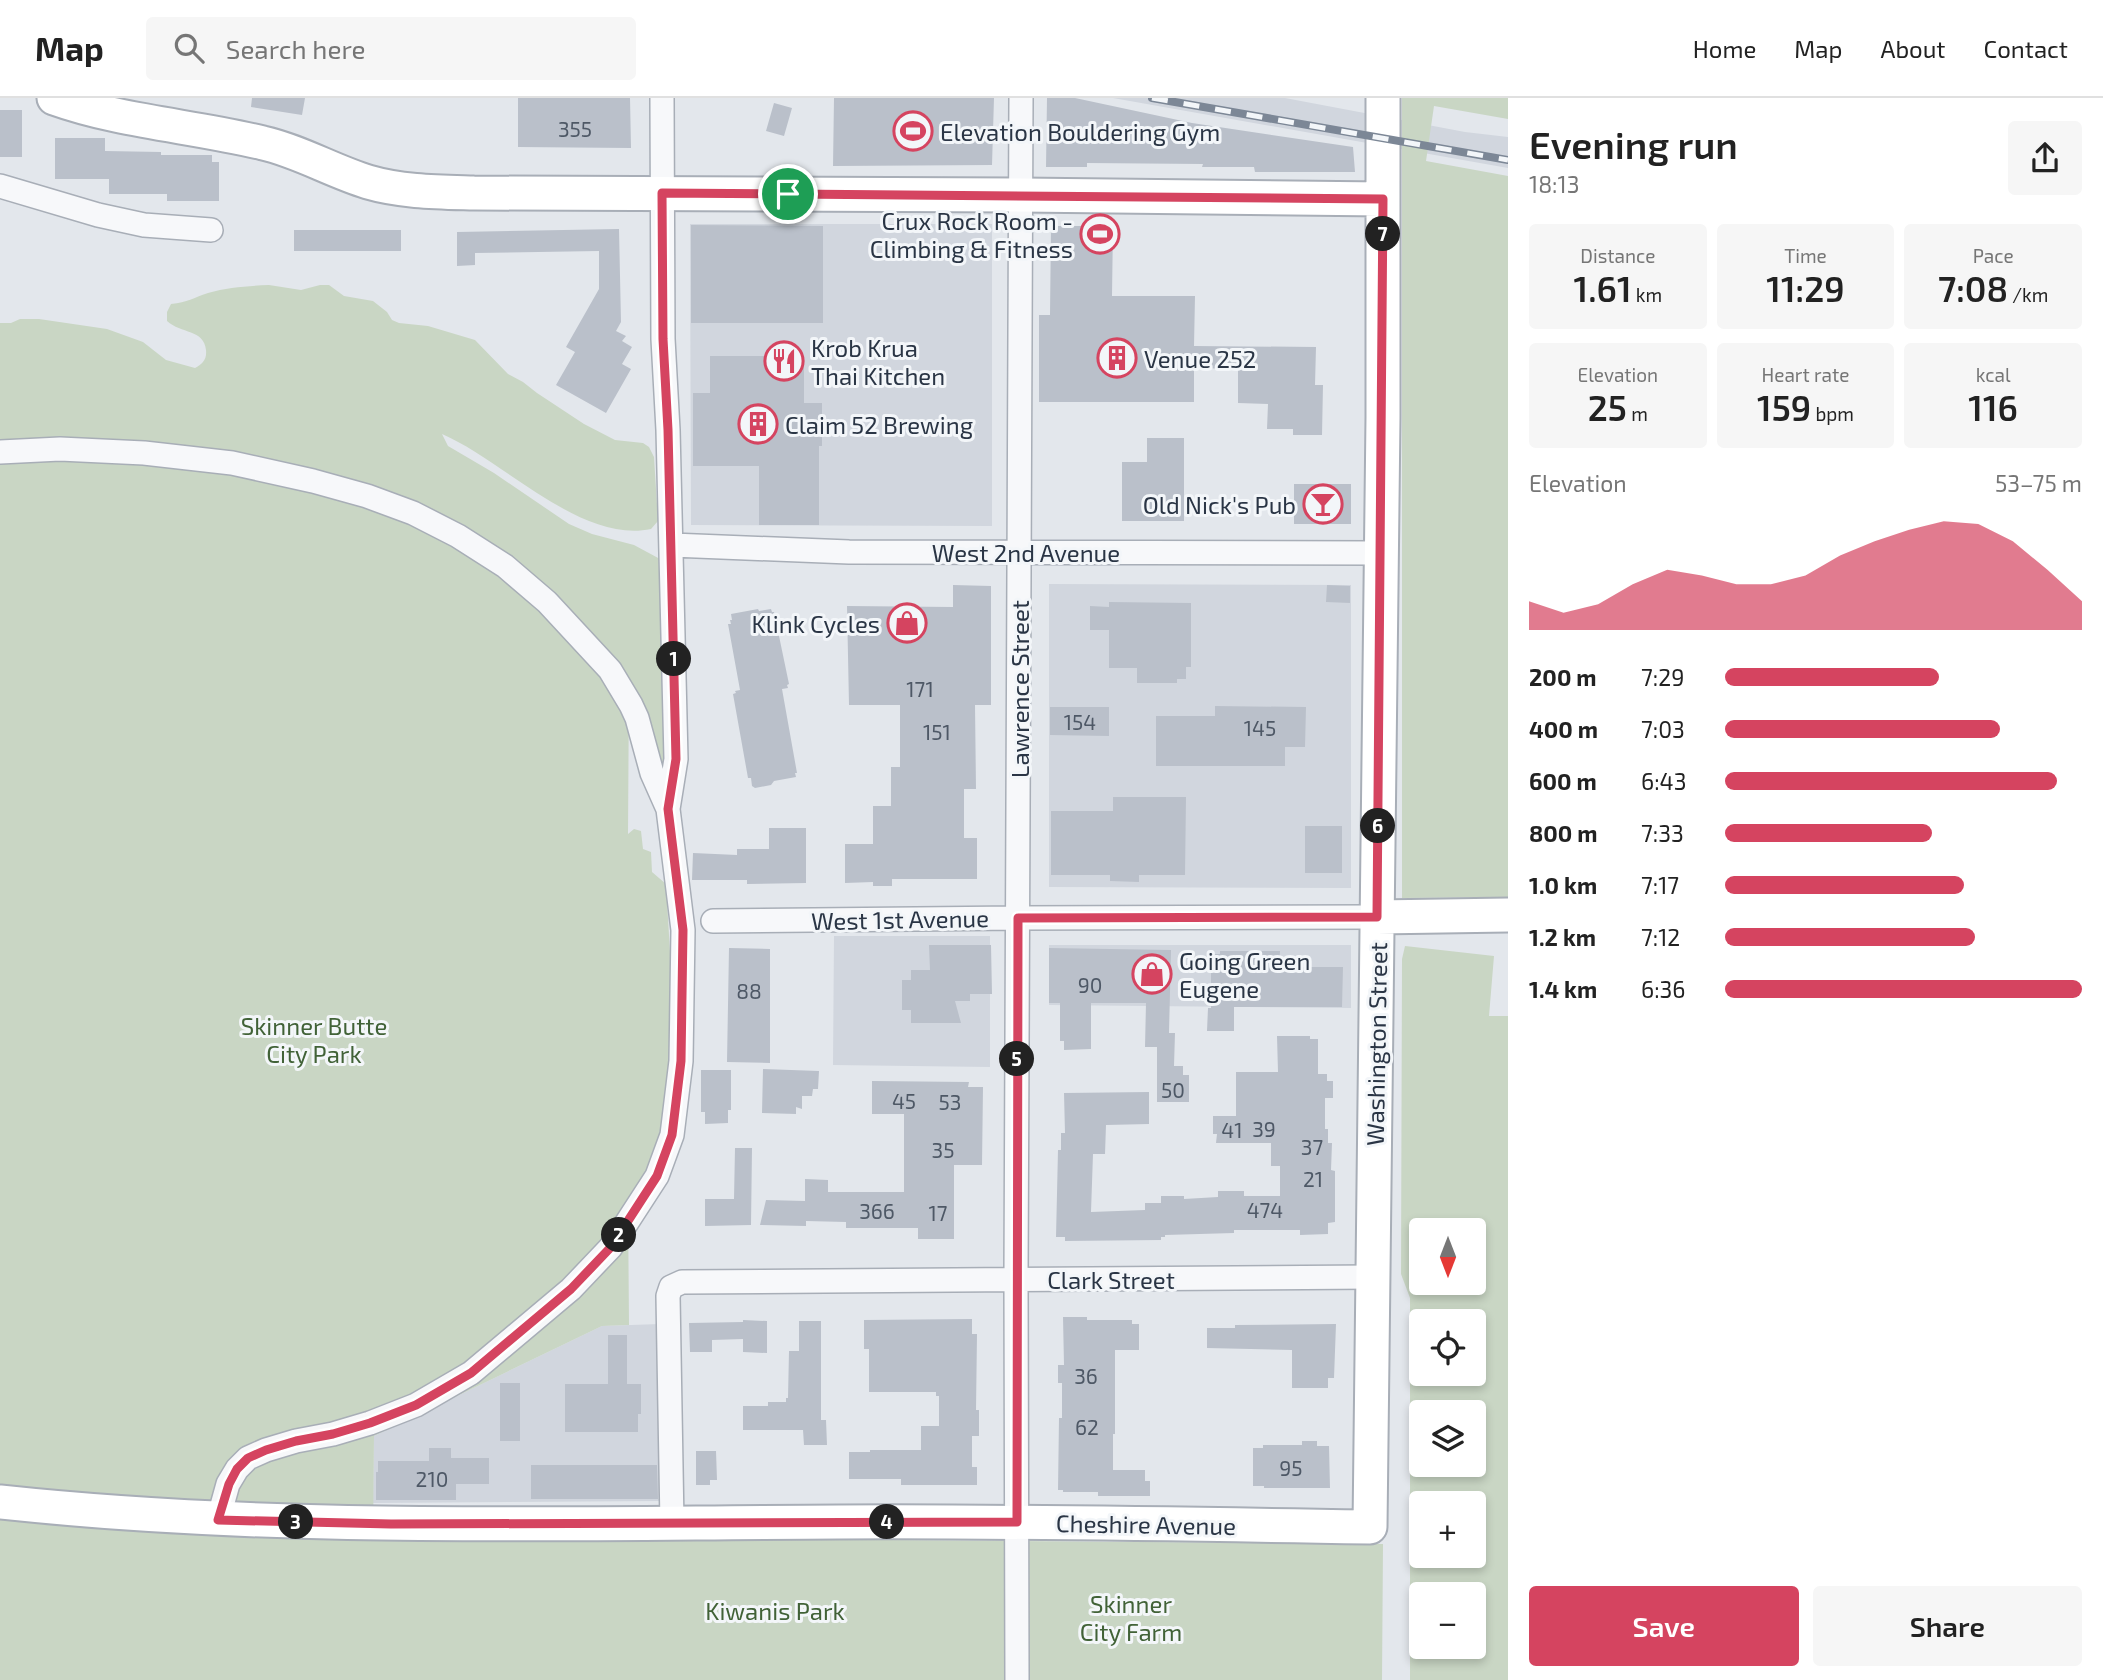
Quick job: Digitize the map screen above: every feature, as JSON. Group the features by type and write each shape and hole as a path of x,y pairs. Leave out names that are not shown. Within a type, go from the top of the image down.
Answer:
{"street":[{"path":"54,98 89,109 267,144 370,182 409,190 474,193 1383,199"},
{"path":"218,1520 229,1484 237,1469 248,1458 296,1441 370,1423 416,1405 471,1373 571,1289 611,1247 657,1176 672,1135 681,1061 683,930 668,809 676,759 672,545 663,339 662,98"},
{"name":"Lawrence Street","path":"1017,1680 1021,98"},
{"name":"Washington Street","path":"1370,1527 1383,98"},
{"path":"0,186 65,206 144,225 211,230"},
{"path":"0,452 60,449 144,453 232,463 367,496 413,513 458,536 505,566 547,602 610,670 637,719 652,773 668,809"},
{"name":"West 2nd Avenue","path":"672,545 808,551 1380,553"},
{"name":"West 1st Avenue","path":"713,921 1508,915"},
{"name":"Clark Street","path":"672,1524 668,1296 671,1287 681,1282 1373,1277"},
{"name":"Cheshire Avenue","path":"0,1502 218,1520 338,1524 1017,1522 1370,1527"}],"shaded area":[{"path":"1113,98 1285,98 1465,132 1508,137 1508,168"},
{"path":"690,224 992,224 992,526 691,525"},
{"path":"1049,584 1351,585 1351,888 1049,887"},
{"path":"834,936 990,936 990,1067 833,1065"},
{"path":"1049,945 1351,945 1351,1008 1049,1005"},
{"path":"660,1324 663,1501 373,1503 374,1436 602,1326"}],"green space":[{"path":"1402,98 1508,98 1508,119 1434,106 1426,161 1508,176 1508,897 1402,898"},
{"name":"Skinner Butte City Park","path":"269,285 301,290 329,285 344,296 373,301 387,312 392,320 399,323 428,326 475,340 508,374 584,424 615,440 643,443 649,447 654,457 658,521 651,529 624,530 597,524 570,512 466,446 442,434 448,446 494,473 569,524 592,534 634,545 660,559 669,736 664,770 656,770 629,684 628,834 634,829 641,831 643,849 651,852 652,872 666,884 673,1003 671,1086 659,1135 639,1190 628,1203 629,1325 602,1326 374,1436 373,1538 1383,1544 1382,1680 0,1680 0,323 39,319 107,329 143,342 166,360 195,368 205,359 204,343 196,335 167,321 171,304 223,289"},
{"path":"1405,946 1494,956 1489,1016 1508,1016 1508,1680 1410,1680 1410,1659 1486,1659 1486,1582 1410,1582 1410,1568 1486,1568 1486,1491 1410,1491 1410,1477 1486,1477 1486,1400 1410,1400 1410,1386 1486,1386 1486,1309 1410,1309 1410,1298 1401,1274 1402,959"}],"building":[{"path":"252,98 305,98 302,115 251,107"},
{"path":"518,98 630,98 631,148 518,147"},
{"name":"Elevation Bouldering Gym","path":"834,98 994,98 992,165 833,166"},
{"path":"1047,98 1075,98 1192,123 1353,147 1355,172 1255,172 1254,167 1202,167 1203,164 1087,163 1087,167 1046,167"},
{"path":"774,103 792,108 784,136 766,131"},
{"path":"0,110 22,110 22,157 0,157"},
{"path":"55,138 105,138 105,151 212,155 212,162 219,162 219,201 167,201 167,194 109,194 109,179 55,179"},
{"path":"691,225 823,226 823,323 691,323"},
{"path":"1051,226 1113,226 1112,296 1195,296 1194,346 1316,347 1315,385 1323,385 1322,435 1293,435 1293,429 1267,429 1268,404 1238,403 1238,369 1194,368 1194,402 1039,402 1039,315 1050,315"},
{"path":"619,229 621,322 616,331 626,336 622,341 632,347 622,364 631,369 606,413 556,385 575,352 566,347 599,289 599,251 475,253 475,265 457,266 457,232"},
{"path":"294,230 401,230 401,251 294,251"},
{"name":"Claim 52 Brewing","path":"710,356 804,356 804,403 822,403 819,525 759,525 759,466 693,466 693,393 710,393"},
{"path":"1147,438 1184,438 1184,521 1122,521 1122,462 1147,462"},
{"name":"Old Nick's Pub","path":"1294,484 1351,484 1351,524 1294,524"},
{"path":"953,585 991,586 991,705 975,705 976,789 964,789 964,838 977,838 977,879 892,879 892,886 873,886 873,882 845,883 845,844 873,844 873,806 891,806 891,767 900,767 900,705 849,705 847,606 953,607"},
{"path":"1327,585 1350,586 1350,603 1326,602"},
{"path":"1109,602 1191,603 1191,667 1186,667 1186,679 1177,679 1177,683 1137,683 1137,668 1109,668 1109,630 1090,630 1090,606 1109,607"},
{"path":"771,609 774,612 789,684 788,688 782,689 797,773 796,777 755,788 751,778 748,778 733,694 740,690 728,624 731,624 731,614"},
{"path":"1215,706 1306,707 1305,747 1285,747 1285,766 1156,766 1156,716 1215,716"},
{"path":"1050,707 1109,707 1109,736 1050,735"},
{"path":"1113,797 1186,797 1185,875 1139,875 1139,882 1110,881 1110,875 1051,875 1051,811 1113,811"},
{"path":"1305,826 1342,826 1342,873 1305,873"},
{"path":"769,828 806,828 806,883 747,884 747,880 692,880 693,853 737,855 737,849 769,849"},
{"path":"929,945 991,945 992,994 970,994 970,1001 955,1001 961,1023 911,1023 911,1010 902,1010 902,980 911,980 911,970 930,970"},
{"path":"729,948 770,949 770,1063 727,1062"},
{"path":"1049,948 1171,950 1169,1033 1175,1033 1174,1066 1183,1066 1183,1075 1189,1075 1189,1102 1157,1102 1157,1047 1145,1047 1146,1003 1091,1003 1091,1049 1064,1050 1064,1041 1060,1041 1060,1003 1049,1003"},
{"path":"1220,951 1280,951 1279,967 1343,967 1342,1007 1234,1007 1234,1031 1207,1031 1208,1008 1211,1008 1211,954 1220,954"},
{"path":"1277,1036 1310,1036 1310,1039 1318,1039 1318,1074 1327,1074 1327,1081 1333,1081 1333,1098 1325,1098 1325,1129 1328,1129 1328,1143 1332,1143 1331,1170 1335,1171 1335,1222 1328,1223 1328,1234 1300,1235 1300,1230 1234,1230 1234,1233 1165,1235 1161,1240 1065,1241 1065,1237 1056,1237 1058,1150 1061,1150 1061,1133 1065,1133 1064,1093 1149,1092 1149,1124 1106,1125 1105,1154 1093,1154 1091,1212 1145,1210 1145,1203 1161,1203 1161,1196 1184,1196 1184,1199 1218,1197 1218,1191 1244,1191 1244,1196 1280,1196 1280,1166 1271,1166 1271,1143 1216,1143 1217,1134 1213,1134 1213,1116 1236,1116 1236,1072 1278,1072"},
{"path":"763,1069 819,1071 818,1089 813,1089 812,1096 802,1096 802,1109 796,1107 796,1114 762,1113"},
{"path":"701,1070 731,1070 731,1110 728,1110 728,1123 705,1124 705,1112 701,1112"},
{"path":"872,1081 969,1082 968,1087 983,1087 982,1165 954,1165 954,1239 918,1239 918,1228 846,1228 846,1222 806,1221 806,1226 760,1225 766,1200 805,1201 805,1179 828,1180 828,1192 904,1192 904,1114 872,1114"},
{"path":"735,1148 752,1148 751,1225 705,1226 705,1199 734,1199"},
{"path":"1063,1317 1132,1320 1132,1324 1139,1324 1139,1350 1115,1350 1113,1470 1145,1470 1145,1481 1150,1481 1150,1496 1098,1496 1098,1492 1058,1490 1062,1383 1058,1383 1058,1365 1064,1365"},
{"path":"972,1319 972,1334 977,1334 976,1410 979,1410 979,1436 972,1436 972,1467 977,1467 977,1485 901,1485 901,1479 849,1479 849,1452 921,1450 921,1426 939,1426 939,1396 936,1396 936,1392 869,1392 869,1349 864,1349 864,1320"},
{"path":"767,1321 767,1353 743,1352 743,1339 712,1340 712,1352 690,1352 689,1323"},
{"path":"799,1321 821,1321 821,1420 826,1420 827,1445 804,1445 803,1430 743,1430 743,1406 768,1406 768,1402 786,1402 789,1351 799,1351"},
{"path":"1336,1324 1334,1378 1328,1378 1328,1388 1292,1388 1292,1350 1207,1348 1207,1328 1235,1328 1235,1325"},
{"path":"608,1335 627,1335 627,1384 641,1384 638,1432 565,1432 565,1384 608,1384"},
{"path":"500,1383 520,1383 520,1441 500,1441"},
{"path":"1302,1441 1317,1441 1317,1446 1329,1446 1330,1488 1253,1486 1253,1448 1263,1448 1263,1445 1302,1445"},
{"path":"429,1448 451,1448 451,1458 489,1458 489,1484 456,1484 456,1500 376,1500 378,1461 429,1461"},
{"path":"696,1451 716,1451 717,1480 710,1480 710,1485 696,1485"},
{"path":"531,1465 657,1465 658,1499 531,1499"}],"railway":[{"path":"1152,98 1508,160"}],"place":[{"name":"Elevation Bouldering Gym","path":"913,131"},
{"name":"Crux Rock Room - Climbing & Fitness","path":"1100,234"},
{"name":"Venue 252","path":"1117,358"},
{"name":"Krob Krua Thai Kitchen","path":"784,361"},
{"name":"Claim 52 Brewing","path":"758,424"},
{"name":"Old Nick's Pub","path":"1323,504"},
{"name":"Klink Cycles","path":"907,623"},
{"name":"Going Green Eugene","path":"1152,974"}],"route":[{"path":"662,193 788,194 1383,199 1377,917 1018,918 1017,1522 338,1524 218,1520 229,1484 237,1469 248,1458 296,1441 370,1423 416,1405 471,1373 571,1289 611,1247 657,1176 665,1158 672,1135 681,1061 683,930 668,809 676,759 672,545 663,339 662,193"}],"park label":[{"name":"Kiwanis Park","path":"775,1610"},
{"name":"Skinner City Farm","path":"1131,1617"}]}
